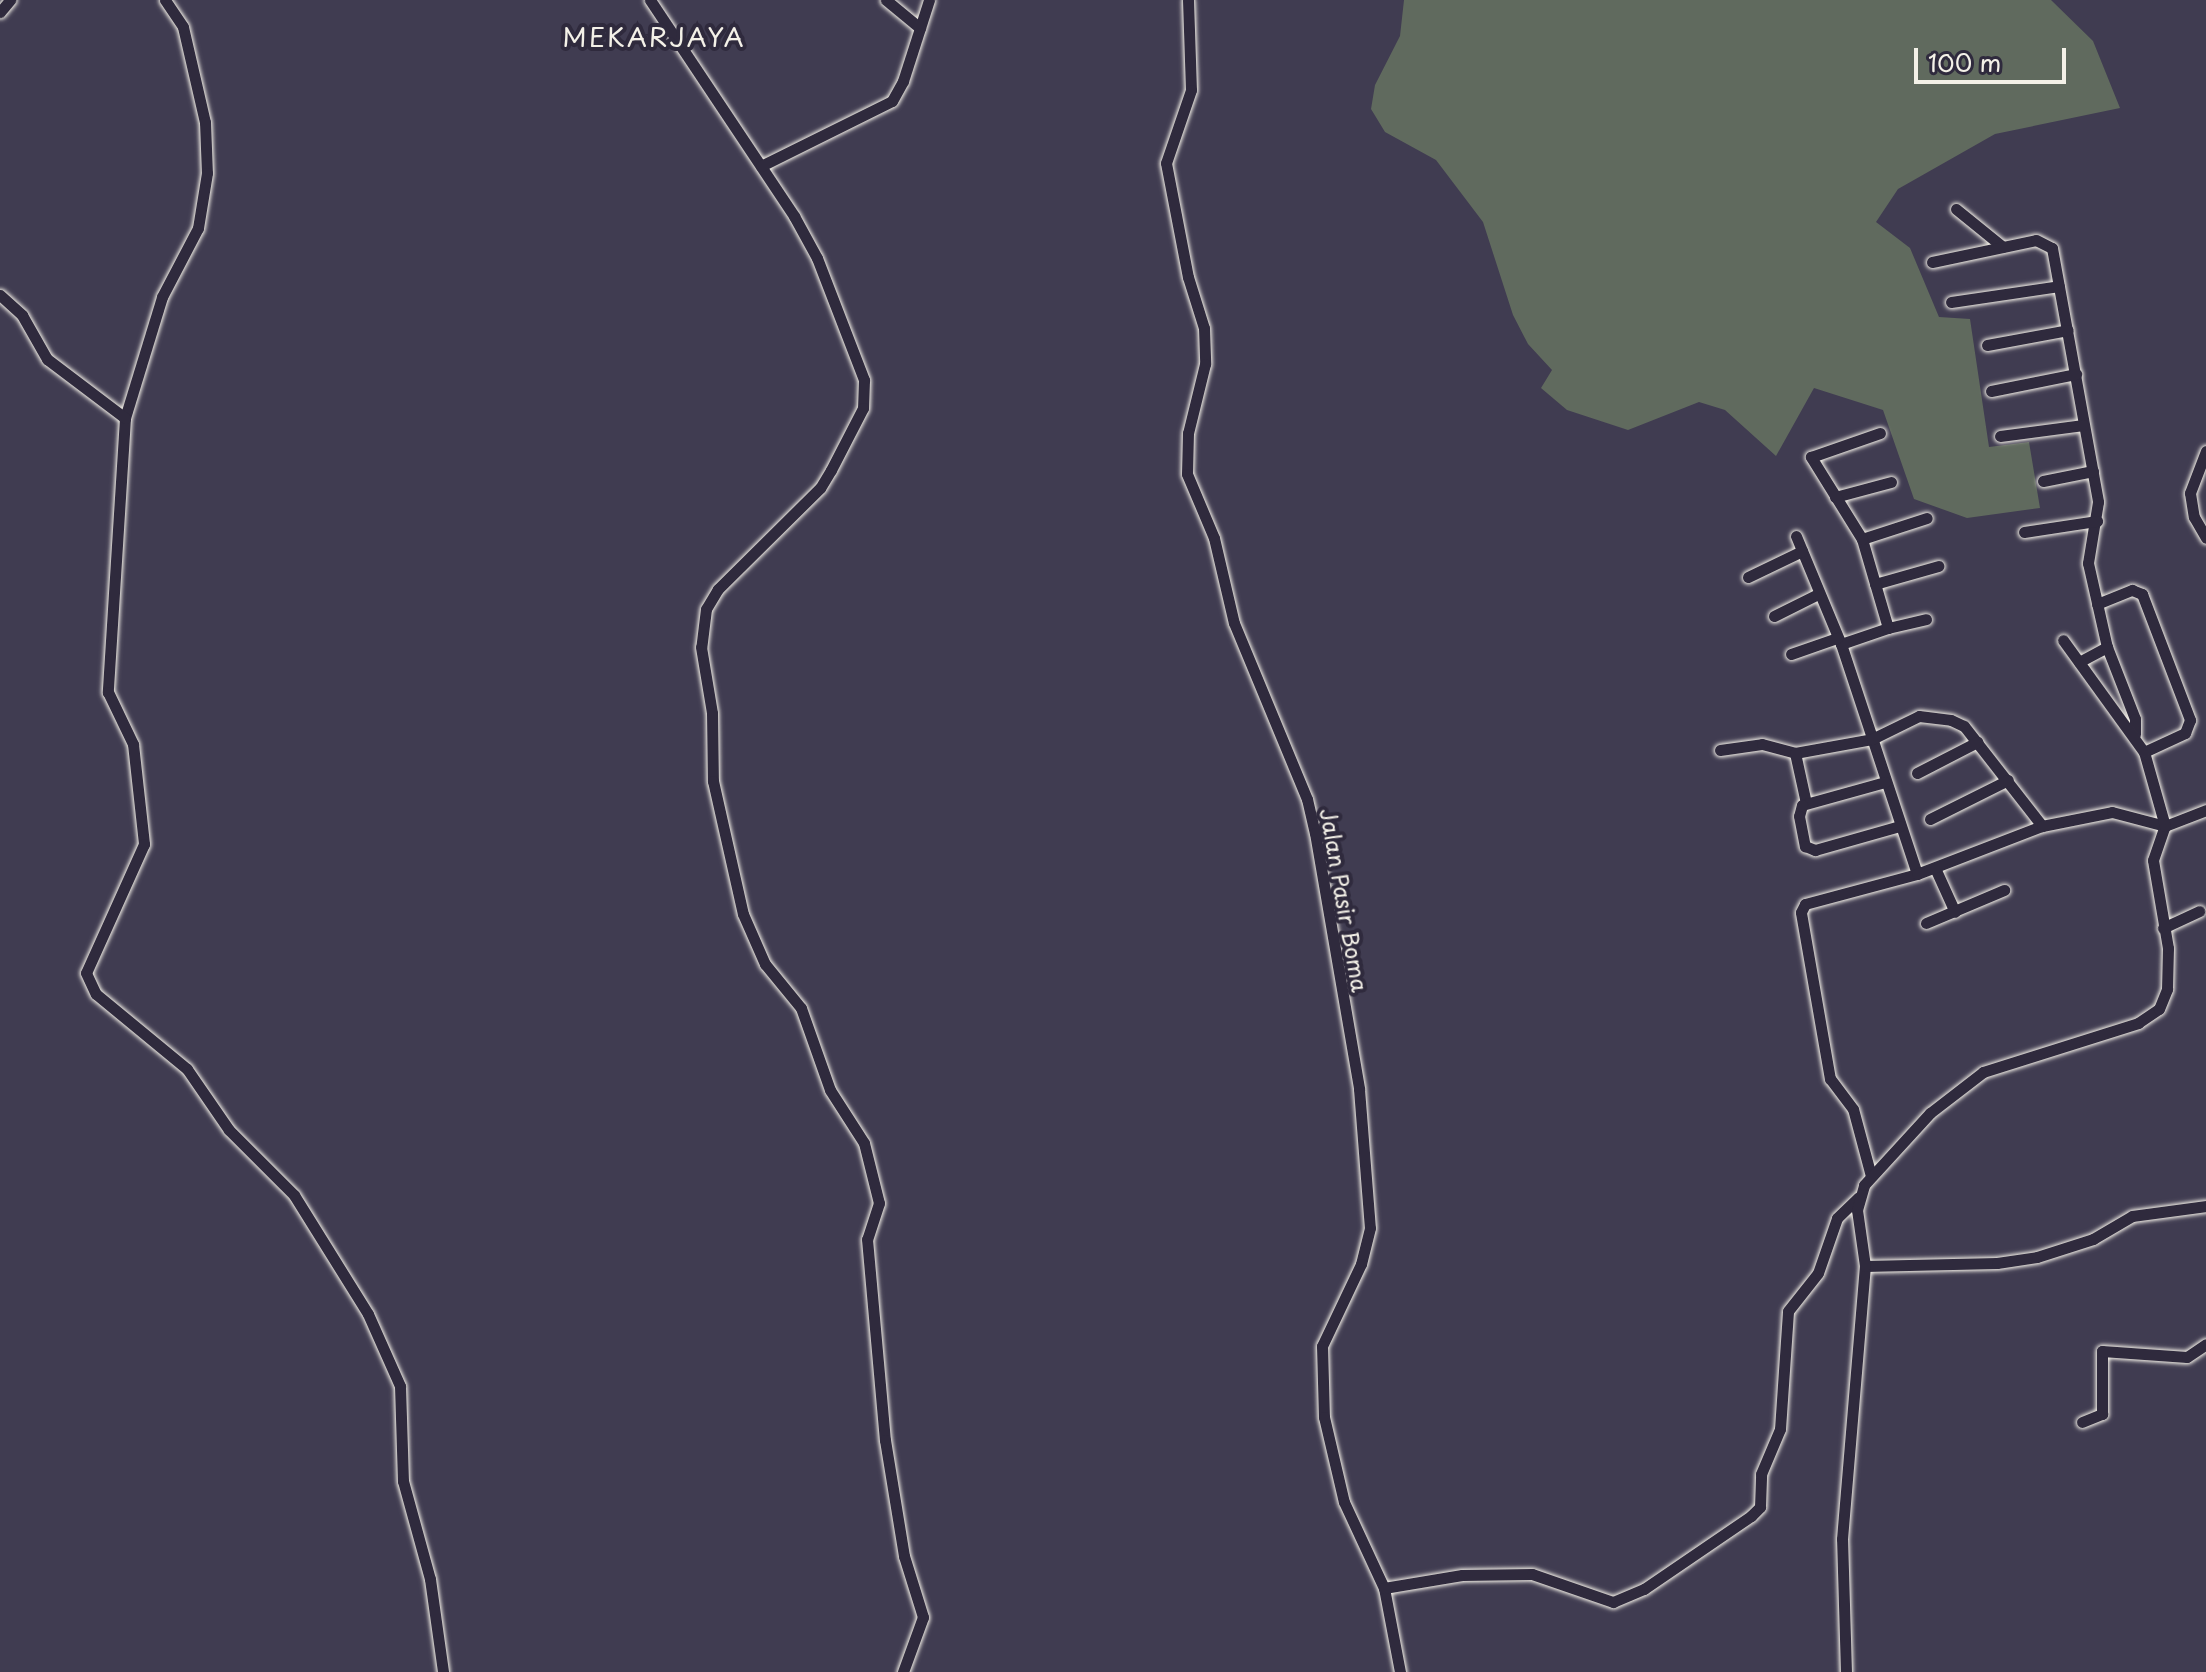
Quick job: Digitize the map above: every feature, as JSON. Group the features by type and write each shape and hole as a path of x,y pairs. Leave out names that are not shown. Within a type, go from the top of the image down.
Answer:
{"street":[{"path":"0,12 10,0"},
{"path":"165,0 183,27 189,51 205,122 207,173 198,228 162,297 125,418 108,683 133,744 144,844 86,973 96,994 187,1069 229,1130 294,1195 368,1314 400,1386 403,1481 430,1579 443,1672"},
{"path":"650,0 761,166 817,258 860,367 865,400 820,488 735,571 706,609 701,647 712,713 713,781 748,927 765,964 801,1008 830,1090 864,1143 879,1203 867,1239 885,1440 904,1556 923,1617 903,1672"},
{"path":"886,0 920,28"},
{"path":"761,166 892,101 929,0"},
{"name":"Jalan Pasir Boma","path":"1188,0 1191,90 1166,163 1188,277 1204,328 1205,364 1188,433 1187,474 1214,538 1234,623 1307,799 1315,833 1359,1089 1370,1228 1361,1264 1322,1346 1324,1417 1344,1502 1384,1588 1400,1672"},
{"path":"1956,209 2003,247"},
{"path":"1932,262 2036,240 2048,244 2068,330 2093,471 2097,521 2088,563 2107,647 2135,719 2135,734"},
{"path":"1951,302 2059,286"},
{"path":"0,295 22,315 47,359 125,418"},
{"path":"1987,345 2068,330"},
{"path":"1991,391 2076,374"},
{"path":"2000,436 2083,425"},
{"path":"1880,433 1813,454 1812,464 1862,539 1888,628"},
{"path":"2206,451 2190,493 2194,517 2206,538"},
{"path":"2043,481 2093,471"},
{"path":"1835,497 1891,482"},
{"path":"1862,539 1927,518"},
{"path":"2024,532 2097,521"},
{"path":"1796,536 1839,641 1917,874"},
{"path":"1748,577 1802,551"},
{"path":"1875,584 1938,566"},
{"path":"2097,604 2132,590 2142,594 2190,720 2185,733 2144,752"},
{"path":"1774,616 1818,594"},
{"path":"1791,654 1926,619"},
{"path":"2063,640 2135,734 2144,752 2165,826"},
{"path":"2079,662 2107,647"},
{"path":"1720,750 1762,744 1795,753 1872,739 1923,715 1958,722 2008,780 2042,826"},
{"path":"1917,773 1977,742"},
{"path":"1795,753 1806,803 1799,816 1805,846 1811,849 1900,826"},
{"path":"1930,819 2008,780"},
{"path":"1806,803 1885,782"},
{"path":"1384,1588 1462,1575 1532,1574 1613,1602 1644,1589 1751,1516 1760,1507 1761,1474 1780,1429 1788,1311 1818,1273 1837,1218 1859,1197 1871,1176 1930,1113 1993,1067 2152,1016 2167,989 2163,928 2153,860 2156,839 2165,826 2206,810"},
{"path":"1871,1176 1853,1109 1830,1079 1801,912 1812,898 1917,874 2042,826 2112,812 2165,826"},
{"path":"1935,868 1955,912"},
{"path":"1926,923 2004,890"},
{"path":"2163,928 2199,911"},
{"path":"1846,1672 1842,1539 1865,1266 1859,1197"},
{"path":"1865,1266 1997,1263 2037,1257 2093,1239 2132,1216 2206,1206"},
{"path":"2082,1422 2102,1414 2102,1351 2187,1357 2206,1344"}],"green space":[{"path":"1404,0 2051,0 2093,41 2120,108 1995,134 1898,189 1876,222 1910,248 1939,317 1970,319 1989,447 2029,442 2040,508 1967,518 1914,499 1883,410 1814,388 1776,456 1725,410 1699,402 1628,430 1567,410 1541,388 1552,370 1528,344 1513,315 1483,222 1436,160 1385,132 1371,109 1375,85 1400,36"}],"district":[{"name":"MEKARJAYA","path":"654,37"}]}
